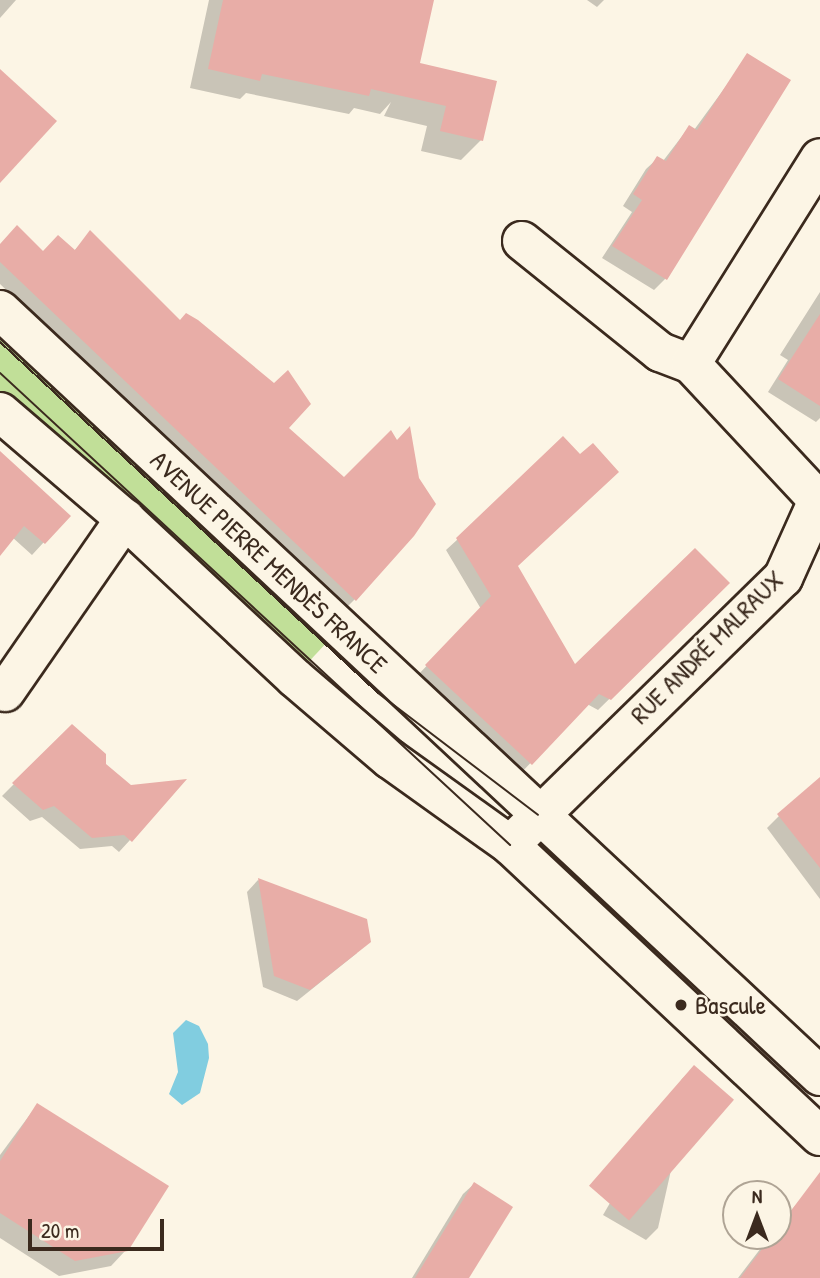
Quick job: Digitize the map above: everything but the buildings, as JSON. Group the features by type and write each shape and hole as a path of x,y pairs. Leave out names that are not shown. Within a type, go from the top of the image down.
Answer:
{"main road":[{"path":"522,241 660,352 691,364 820,158"},
{"name":"AVENUE PIERRE MENDÈS FRANCE","path":"0,310 820,1076"},
{"name":"RUE ANDRÉ MALRAUX","path":"510,845 783,578 818,500 691,364"},
{"path":"0,412 125,519 295,678 390,759 510,845 820,1136"},
{"path":"5,691 125,519"}],"green space":[{"path":"0,336 328,642 298,674 0,396"}],"water":[{"path":"186,1020 199,1026 208,1044 209,1058 200,1093 182,1105 169,1094 178,1072 173,1033"}],"tram line":[{"path":"0,342 378,693 538,815"},
{"path":"0,373 510,845"}],"place":[{"name":"Bascule","path":"681,1005"}]}
